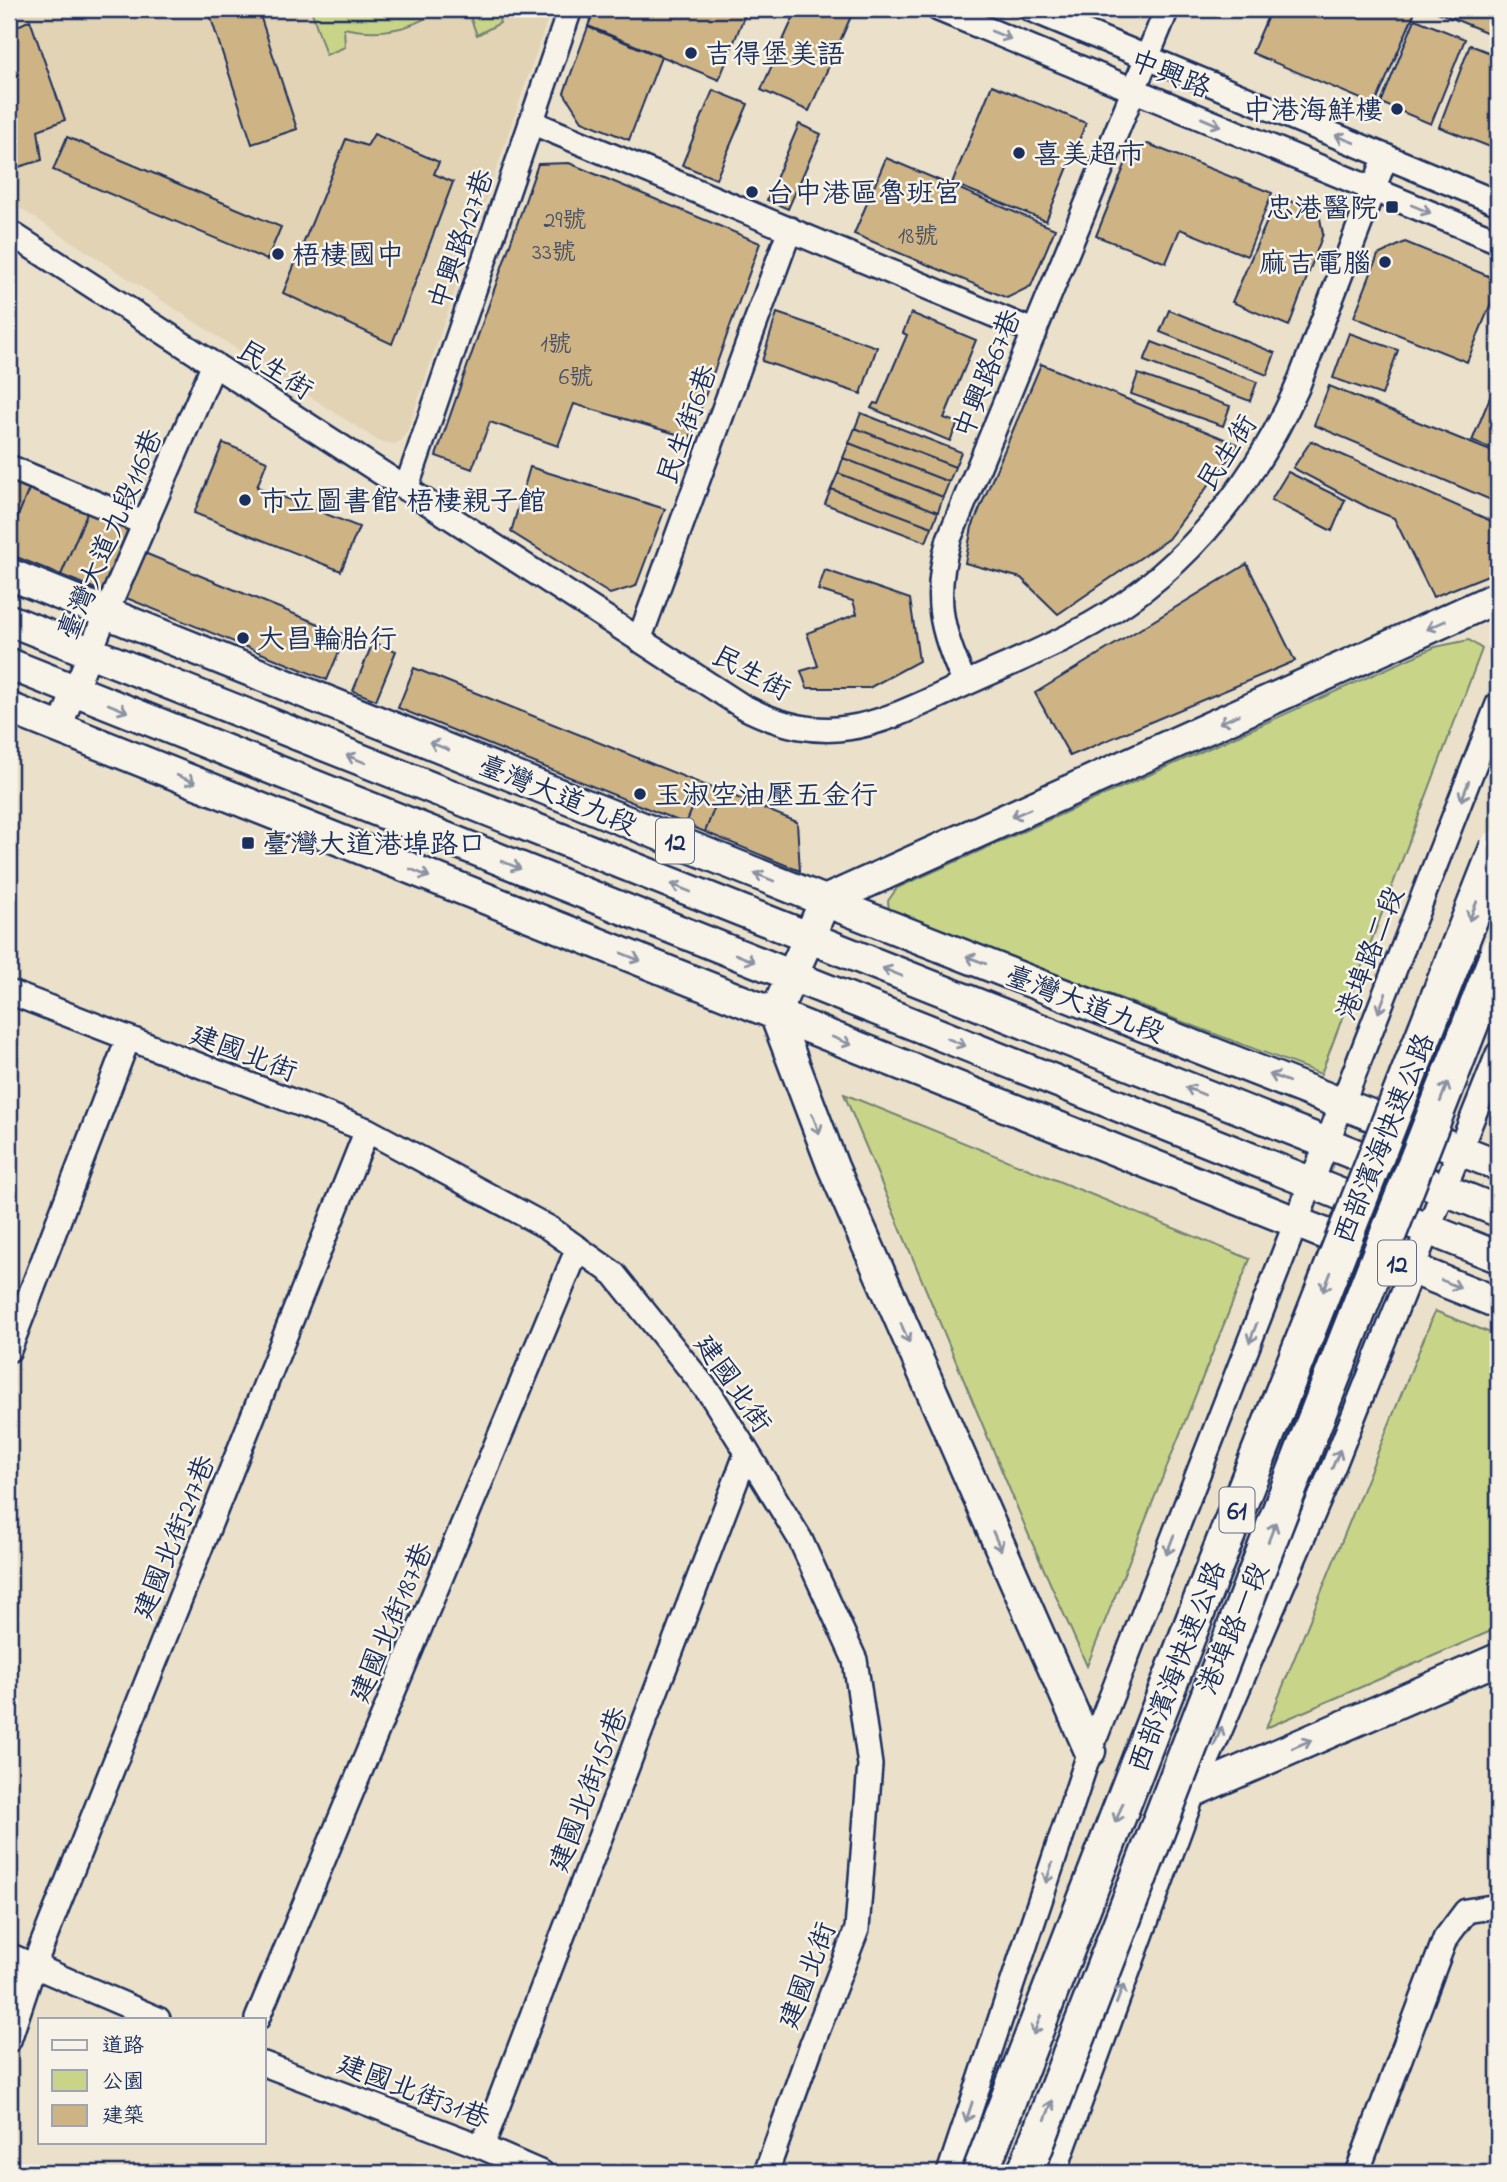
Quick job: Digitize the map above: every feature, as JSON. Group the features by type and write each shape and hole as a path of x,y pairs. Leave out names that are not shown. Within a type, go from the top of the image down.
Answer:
{"highway":[{"name":"西部濱海快速公路","path":"979,2173 1498,847"},
{"name":"西部濱海快速公路","path":"1025,2173 1498,954"}],"main road":[{"name":"臺灣大道九段","path":"9,574 825,901 1343,1103"},
{"path":"1090,1751 832,1167 775,1014 825,901 1498,597"},
{"name":"臺灣大道九段","path":"9,620 1327,1143"},
{"name":"12","path":"9,664 1498,1257"},
{"name":"12","path":"9,708 1498,1303"},
{"name":"12","path":"1343,1103 1498,1165"},
{"name":"12","path":"1327,1143 1498,1211"},
{"path":"1194,1791 1498,1659"}],"street":[{"name":"中興路127巷","path":"406,489 570,9"},
{"name":"中興路","path":"938,9 1498,240"},
{"name":"中興路","path":"1030,9 1498,202"},
{"name":"中興路67巷","path":"965,683 948,647 939,597 949,538 1167,9"},
{"path":"531,122 1035,332"},
{"name":"民生街","path":"9,232 742,706 778,722 839,729 885,720 1074,634 1129,600 1178,559 1225,510 1246,482 1282,420 1386,156"},
{"name":"民生街6巷","path":"639,640 790,229"},
{"name":"臺灣大道九段116巷","path":"59,729 214,364"},
{"path":"9,467 146,524"},
{"name":"港埠路二段","path":"1296,1223 1498,704"},
{"name":"建國北街","path":"9,992 367,1130 549,1228 614,1274 711,1395 800,1539 855,1660 870,1765 857,1929 766,2173"},
{"path":"9,1350 128,1039"},
{"path":"1461,1150 1498,1054"},
{"name":"建國北街217巷","path":"9,2040 34,1965 367,1130"},
{"name":"港埠路一段","path":"1054,2173 1194,1791 1334,1465 1461,1150"},
{"path":"949,2173 1090,1751 1296,1223"},
{"name":"建國北街187巷","path":"257,2018 578,1248"},
{"name":"建國北街151巷","path":"482,2147 747,1452"},
{"path":"1357,2173 1445,1938 1466,1911 1498,1906"},
{"path":"9,1955 156,2018"},
{"name":"建國北街31巷","path":"266,2065 482,2147 542,2173"}],"shaded area":[{"name":"梧棲國中","path":"9,9 551,9 407,432 401,441 394,444 380,442 9,201"}],"green space":[{"path":"311,9 439,9 417,23 393,30 344,28 345,47 326,55"},
{"path":"467,9 496,9 500,23 477,35"},
{"path":"1469,640 1482,649 1321,1074 889,911 888,901 897,888 1435,647"},
{"path":"844,1094 1250,1259 1087,1666 1030,1538"},
{"path":"1435,1311 1498,1336 1498,1628 1266,1728"}],"building":[{"path":"208,9 258,9 297,129 252,144"},
{"name":"吉得堡美語","path":"595,9 747,9 719,80 588,26"},
{"path":"797,9 846,9 853,12 809,111 761,90"},
{"path":"1271,9 1320,9 1335,15 1338,9 1406,9 1415,12 1375,105 1252,53"},
{"path":"1430,9 1498,9 1498,37"},
{"path":"14,10 18,26 30,20 65,120 38,130 42,160 9,170 9,11"},
{"path":"1415,19 1465,39 1431,124 1381,103"},
{"path":"588,27 661,57 629,140 582,121 564,93"},
{"path":"1470,45 1498,56 1498,150 1439,127"},
{"name":"喜美超市","path":"992,85 1086,123 1046,221 952,183"},
{"path":"713,90 748,104 716,179 682,165"},
{"path":"799,124 821,134 788,209 767,200"},
{"path":"374,134 439,162 434,174 453,182 392,344 283,293 346,139 367,146"},
{"path":"67,137 281,227 267,260 53,170"},
{"path":"1148,144 1272,193 1247,256 1180,229 1166,263 1096,236 1131,150"},
{"path":"886,158 1055,229 1031,286 1007,298 854,234"},
{"path":"569,163 760,243 690,438 574,404 558,446 490,422 472,469 436,456 538,164"},
{"path":"1278,196 1319,213 1323,234 1289,326 1232,302"},
{"path":"1405,242 1498,280 1498,286 1467,362 1354,317 1378,255"},
{"path":"1169,310 1275,353 1267,375 1160,332"},
{"path":"777,313 877,347 861,394 762,361"},
{"path":"911,313 976,340 944,418 958,423 950,441 871,408 874,403 878,404 907,335 903,333"},
{"path":"1349,333 1398,350 1382,395 1333,378"},
{"path":"1152,342 1257,382 1250,401 1144,361"},
{"path":"1041,364 1239,445 1168,539 1058,614 1021,578 965,563 972,527"},
{"path":"1138,374 1230,406 1223,426 1131,394"},
{"path":"1329,386 1498,454 1498,503 1314,425"},
{"path":"1490,397 1498,400 1498,451 1472,441"},
{"path":"861,413 961,452 955,467 855,428"},
{"path":"855,428 955,467 949,482 849,443"},
{"path":"1311,441 1498,524 1498,571 1433,597 1394,518 1369,508 1293,468"},
{"name":"市立圖書館 梧棲親子館","path":"223,443 267,461 257,487 359,527 341,571 194,513"},
{"path":"849,443 949,482 943,497 843,458"},
{"path":"843,458 943,497 938,512 838,473"},
{"path":"530,467 665,509 636,586 610,594 511,532"},
{"path":"1288,472 1345,500 1332,531 1271,500"},
{"path":"838,473 938,512 932,527 831,489"},
{"path":"9,481 29,489 9,538"},
{"path":"29,489 87,513 61,575 9,554 9,538"},
{"path":"831,489 932,527 926,542 825,504"},
{"path":"87,513 128,529 103,592 61,575"},
{"path":"137,550 346,635 327,680 119,595"},
{"path":"1247,564 1295,661 1070,756 1035,693"},
{"path":"825,570 910,599 919,661 869,688 807,688 801,671 818,666 807,633 857,614 853,601 818,590"},
{"path":"373,642 396,651 376,700 353,691"},
{"path":"414,668 702,784 686,824 398,708"},
{"path":"702,784 721,791 705,832 686,824"},
{"path":"721,791 797,822 800,871 705,832"}],"place":[{"name":"吉得堡美語","path":"691,53"},
{"name":"中港海鮮樓","path":"1397,109"},
{"name":"喜美超市","path":"1019,153"},
{"name":"台中港區魯班宮","path":"752,192"},
{"name":"忠港醫院","path":"1392,207"},
{"name":"梧棲國中","path":"278,254"},
{"name":"麻吉電腦","path":"1385,262"},
{"name":"市立圖書館 梧棲親子館","path":"245,500"},
{"name":"大昌輪胎行","path":"243,638"},
{"name":"玉淑空油壓五金行","path":"640,794"},
{"name":"臺灣大道港埠路口","path":"248,843"}]}
